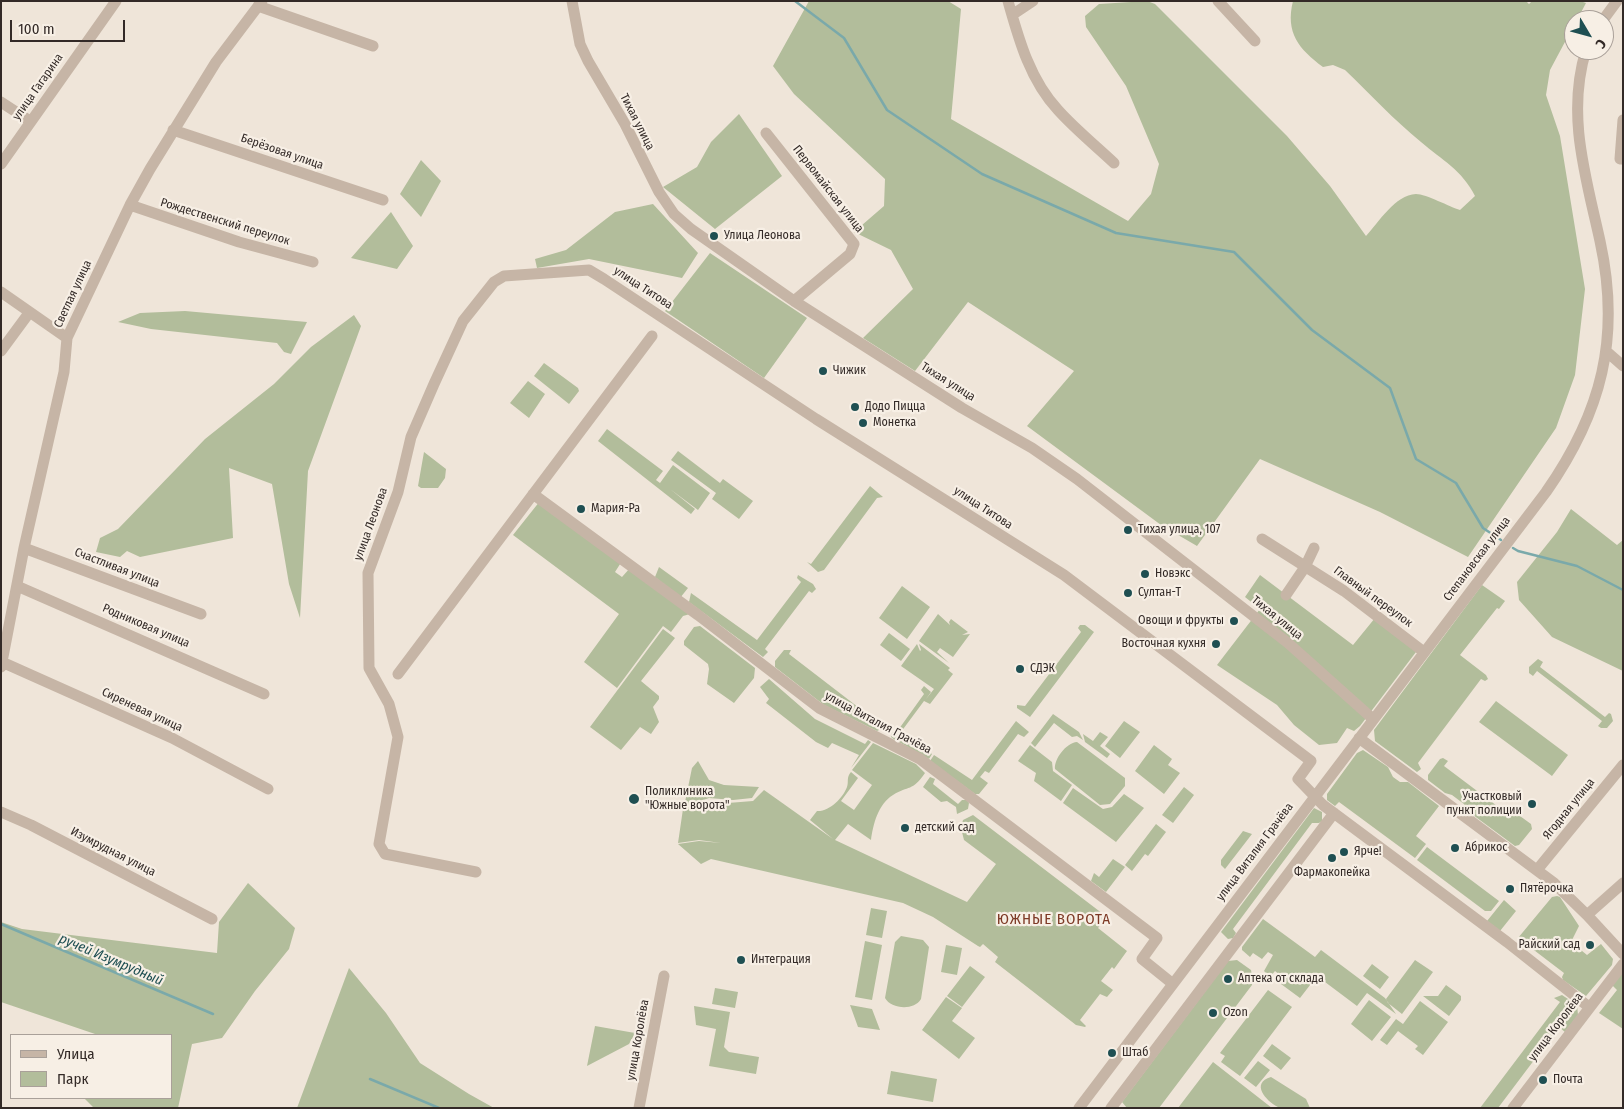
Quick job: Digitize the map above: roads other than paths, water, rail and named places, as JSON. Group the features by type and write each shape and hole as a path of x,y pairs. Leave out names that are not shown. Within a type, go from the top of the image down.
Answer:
{"street":[{"name":"улица Гагарина","path":"1,164 116,1"},
{"name":"Тихая улица","path":"572,1 580,44 588,61 625,124 655,184 674,214 691,229 794,301 962,408 1032,448 1077,479 1288,643 1373,719"},
{"path":"1008,1 1024,54 1038,83 1057,109 1114,163"},
{"path":"1012,15 1033,1"},
{"path":"1218,1 1255,41"},
{"path":"260,4 373,46"},
{"name":"Светлая улица","path":"2,664 24,548 64,372 67,338 130,205 173,130 216,62 260,4"},
{"name":"Степановская улица","path":"1359,738 1561,470 1592,408 1606,351 1608,294 1600,242 1582,162 1577,121 1578,87 1584,60"},
{"path":"1,102 30,121"},
{"path":"1621,159 1623,120"},
{"name":"Берёзовая улица","path":"173,130 383,200"},
{"name":"Первомайская улица","path":"766,132 854,244 850,254 794,301"},
{"name":"Рождественский переулок","path":"130,205 239,242 313,262"},
{"name":"улица Титова","path":"589,270 816,419 1064,575 1122,617 1311,761 1298,779 1315,796"},
{"name":"улица Леонова","path":"476,872 385,854 379,844 398,737 389,704 369,668 368,573 398,492 411,437 463,321 494,282 504,276 589,270"},
{"path":"1,292 67,338"},
{"path":"1,351 29,312"},
{"path":"398,674 652,336"},
{"path":"1606,351 1623,366"},
{"name":"улица Виталия Грачёва","path":"533,494 698,615 819,708 920,759 1157,938 1142,959 1173,984"},
{"name":"Главный переулок","path":"1262,539 1344,591 1424,652"},
{"name":"Счастливая улица","path":"24,548 200,614"},
{"path":"1286,595 1305,567 1314,548"},
{"name":"Родниковая улица","path":"16,586 264,694"},
{"name":"Сиреневая улица","path":"2,664 172,738 268,789"},
{"path":"1359,738 1537,870 1587,915 1623,954"},
{"name":"улица Виталия Грачёва","path":"1079,1108 1359,738"},
{"name":"Ягодная улица","path":"1537,870 1623,765"},
{"path":"1315,796 1334,813 1507,942 1589,1007"},
{"name":"Изумрудная улица","path":"1,812 31,825 212,919"},
{"path":"1111,1108 1334,813"},
{"path":"1587,915 1623,883"},
{"name":"улица Королёва","path":"1513,1108 1623,964"},
{"name":"улица Королёва","path":"639,1108 664,976"}],"waterway":[{"path":"795,1 844,38 887,110 982,174 1116,233 1234,252 1312,330 1390,388 1416,459 1456,483 1483,528 1501,540"},
{"path":"1513,548 1518,551 1577,566 1623,590"},
{"name":"ручей Изумрудный","path":"1,924 213,1014"},
{"name":"ручей Изумрудный","path":"370,1079 439,1108"}],"place":[{"name":"Улица Леонова","path":"714,236"},
{"name":"Чижик","path":"823,371"},
{"name":"Додо Пицца","path":"855,407"},
{"name":"Монетка","path":"863,423"},
{"name":"Мария-Ра","path":"581,509"},
{"name":"Тихая улица, 107","path":"1128,530"},
{"name":"Новэкс","path":"1145,574"},
{"name":"Султан-Т","path":"1128,593"},
{"name":"Овощи и фрукты","path":"1234,621"},
{"name":"Восточная кухня","path":"1216,644"},
{"name":"СДЭК","path":"1020,669"},
{"name":"Поликлиника \"Южные ворота\"","path":"634,799"},
{"name":"Участковый пункт полиции","path":"1532,804"},
{"name":"детский сад","path":"905,828"},
{"name":"Абрикос","path":"1455,848"},
{"name":"Ярче!","path":"1344,852"},
{"name":"Фармакопейка","path":"1332,858"},
{"name":"Пятёрочка","path":"1510,889"},
{"name":"Райский сад","path":"1590,945"},
{"name":"Интеграция","path":"741,960"},
{"name":"Аптека от склада","path":"1228,979"},
{"name":"Ozon","path":"1213,1013"},
{"name":"Штаб","path":"1112,1053"},
{"name":"Почта","path":"1543,1080"}],"district":[{"name":"ЮЖНЫЕ ВОРОТА","path":"1054,920"}]}
